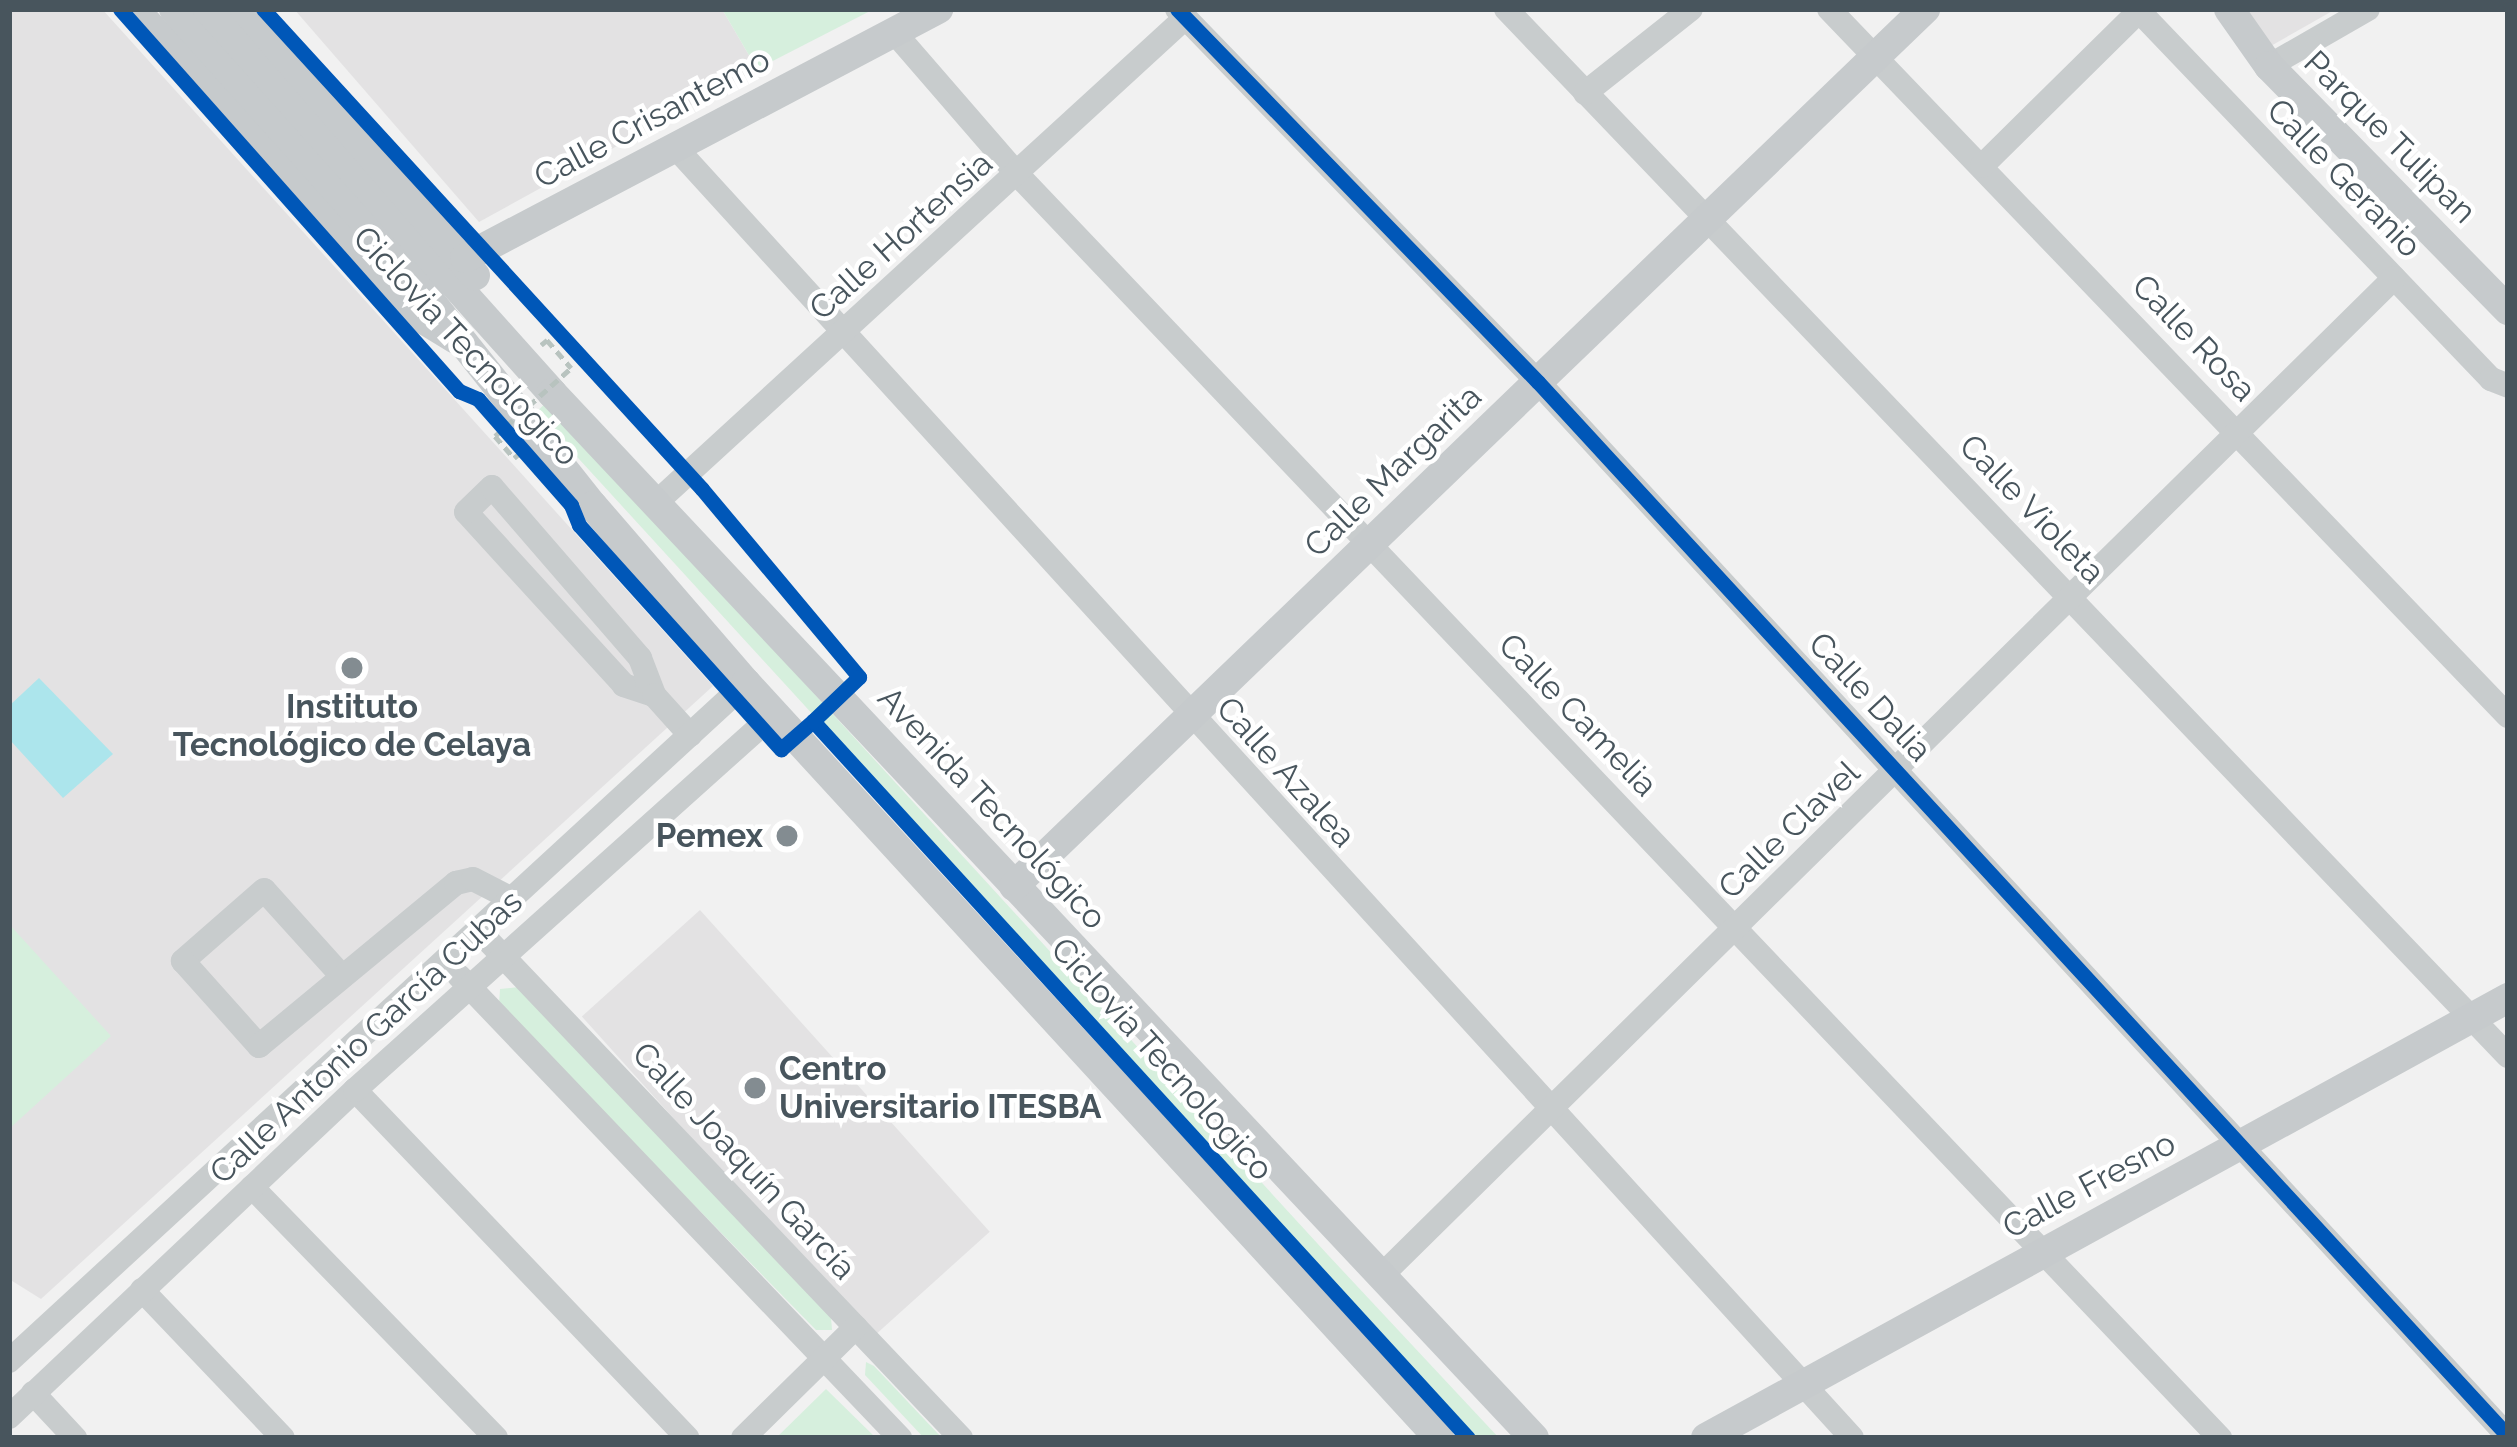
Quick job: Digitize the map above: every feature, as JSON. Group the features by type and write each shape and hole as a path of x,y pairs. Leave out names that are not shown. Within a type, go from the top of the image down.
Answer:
{"main road":[{"path":"134,9 415,314 486,341"},
{"name":"Avenida Tecnológico","path":"174,9 486,341 659,500 1534,1438"},
{"name":"Avenida Tecnológico","path":"208,9 486,341 593,506 774,714 1439,1438"},
{"path":"245,9 465,258 486,341"},
{"name":"Calle Crisantemo","path":"465,258 938,9"},
{"name":"Calle Margarita","path":"1015,886 1925,9"},
{"name":"Parque Tulipan","path":"2229,9 2269,66 2503,296"},
{"name":"Calle Fresno","path":"1706,1438 2508,998"}],"street":[{"name":"Calle Violeta","path":"1506,9 2508,1056"},
{"path":"1585,93 1691,9"},
{"name":"Calle Rosa","path":"1829,9 2508,716"},
{"path":"2269,66 2368,9"},
{"path":"1982,166 2138,10"},
{"name":"Calle Geranio","path":"2138,10 2491,379 2508,386"},
{"name":"Calle Hortensia","path":"659,500 1018,176 1180,14"},
{"name":"Calle Dalia","path":"1180,14 1538,382 2508,1436"},
{"name":"Calle Camelia","path":"894,32 1018,176 2220,1438"},
{"name":"Calle Azalea","path":"675,147 1852,1438"},
{"name":"Calle Clavel","path":"1381,1276 2393,278"},
{"path":"654,695 624,685 466,512 492,487 640,658 654,695 690,735"},
{"name":"Calle Antonio García Cubas","path":"9,1361 165,1211 746,683"},
{"name":"Calle Antonio García Cubas","path":"9,1417 355,1090 774,714"},
{"path":"572,844 595,873"},
{"path":"340,974 264,890 183,962 259,1046 340,974 456,883 473,879 512,899"},
{"name":"Calle Joaquín García","path":"478,930 961,1438"},
{"path":"444,962 900,1438"},
{"path":"355,1090 687,1438"},
{"path":"252,1187 496,1438"},
{"path":"165,1211 195,1241"},
{"path":"142,1291 283,1438"},
{"path":"743,1438 856,1327"},
{"path":"33,1394 76,1438"}],"path":[{"path":"540,316 589,369"},
{"path":"495,436 571,368"}],"shaded area":[{"name":"Instituto Tecnológico de Celaya","path":"9,9 102,9 713,686 41,1299 9,1279"},
{"path":"294,9 722,9 757,69 479,222"},
{"path":"2243,9 2336,9 2269,47"},
{"name":"Centro Universitario ITESBA","path":"700,910 990,1232 872,1338 582,1016"}],"green space":[{"path":"722,9 874,9 757,69"},
{"path":"547,402 1499,1438 1476,1438 1214,1153 536,412"},
{"path":"9,924 111,1036 9,1129"},
{"path":"519,987 831,1317 832,1330 816,1330 499,1005 500,989"},
{"path":"866,1362 942,1438 924,1438 865,1375"},
{"path":"826,1389 876,1438 776,1438"}],"water":[{"path":"39,678 113,754 63,798 9,739 9,706"}],"cycle path":[{"name":"Ciclovia Tecnologico","path":"120,9 459,391 478,399 571,505 579,525 781,749 813,721 1468,1438"},
{"path":"263,9 702,489 859,677 813,721"},
{"path":"1177,9 1538,382 2508,1436"}],"place":[{"name":"Instituto Tecnológico de Celaya","path":"352,668"},
{"name":"Pemex","path":"787,836"},
{"name":"Centro Universitario ITESBA","path":"755,1088"}]}
